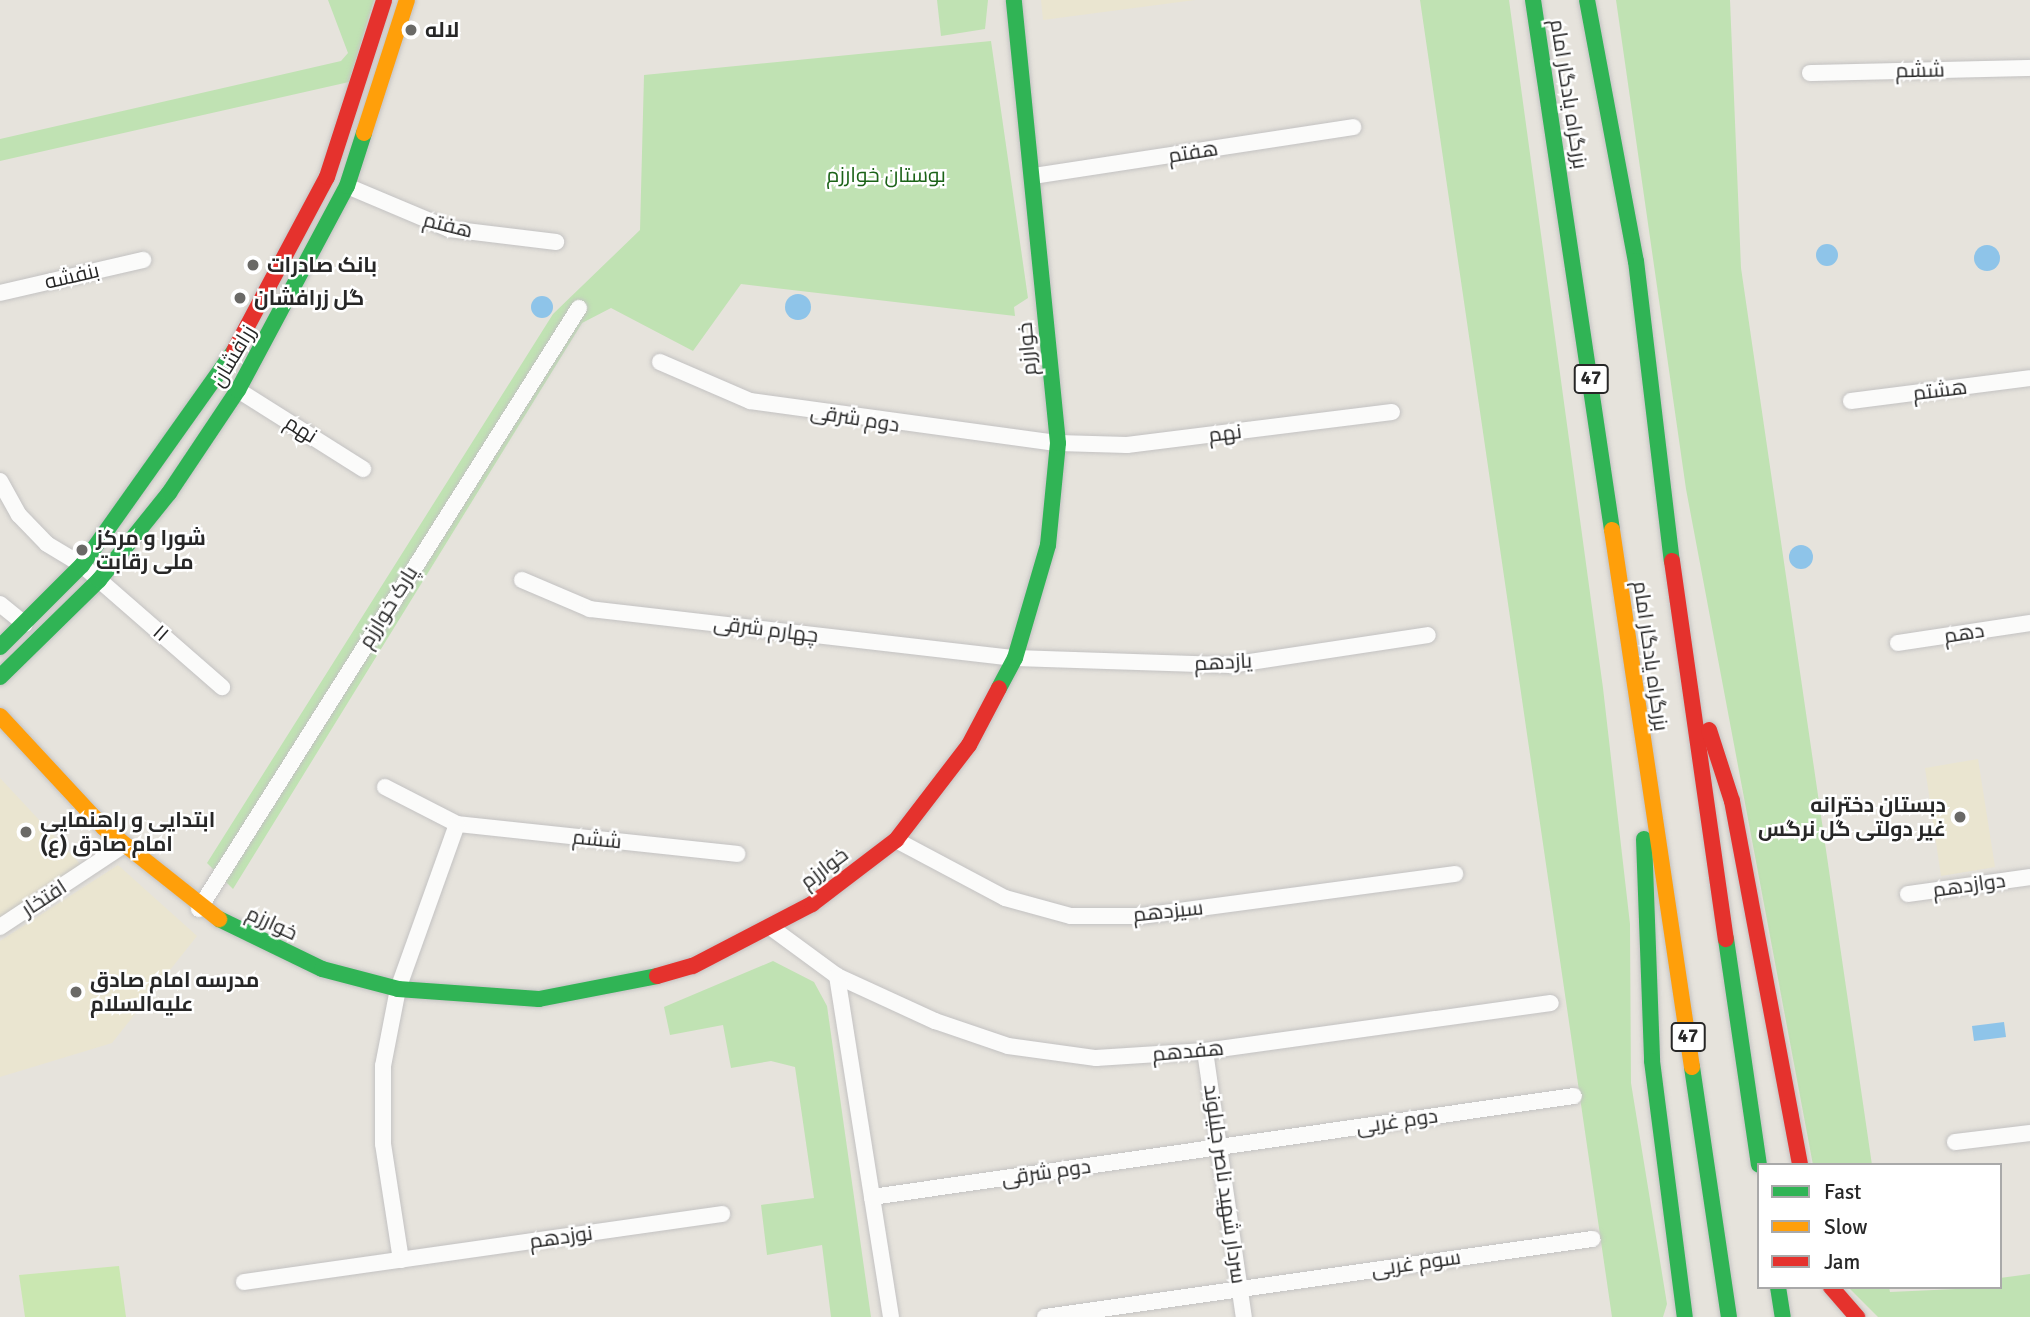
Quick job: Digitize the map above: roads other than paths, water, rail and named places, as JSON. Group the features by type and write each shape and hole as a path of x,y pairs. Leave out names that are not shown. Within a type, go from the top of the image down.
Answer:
{"main road":[{"name":"زرافشان","path":"0,647 82,565 151,480 283,268 327,177 384,0"},
{"name":"زرافشان","path":"0,677 99,580 169,494 238,390 347,186 407,0"},
{"name":"خوارزم","path":"0,716 124,845 199,909 322,969 398,989 459,998 553,997 694,965 773,929 896,840 969,745 1015,658 1048,545 1058,443 1034,176 1014,0"},
{"name":"بزرگراه یادگار امام","path":"1533,0 1729,1317"},
{"name":"بزرگراه یادگار امام","path":"1587,0 1636,261 1658,467 1693,678 1703,797 1759,1163"},
{"path":"1693,678 1732,801 1800,1163"},
{"path":"1644,758 1651,1061 1683,1315"},
{"path":"1778,1289 1783,1317"},
{"path":"1820,1289 1823,1307"},
{"path":"1833,1289 1857,1317"}],"street":[{"name":"ششم","path":"1810,73 2030,68"},
{"name":"هفتم","path":"1034,176 1353,127"},
{"name":"هفتم","path":"347,186 449,229 556,242"},
{"name":"بنفشه","path":"0,293 143,260"},
{"name":"پارک خوارزم","path":"199,909 579,308"},
{"name":"دوم شرقی","path":"660,362 750,401 1058,443"},
{"name":"هشتم","path":"1851,401 2030,378"},
{"name":"نهم","path":"238,390 363,469"},
{"name":"نهم","path":"1058,443 1127,446 1392,412"},
{"name":"۱۱","path":"0,481 19,515 47,544 82,565 222,687"},
{"name":"چهارم شرقی","path":"522,580 590,609 1015,658"},
{"path":"0,604 25,624"},
{"name":"دهم","path":"1898,642 2030,622"},
{"name":"یازدهم","path":"1015,658 1230,665 1428,635"},
{"name":"ششم","path":"385,787 457,824 737,854"},
{"path":"401,1260 383,1144 383,1066 398,989 457,824"},
{"name":"سیزدهم","path":"896,840 1005,898 1071,916 1140,916 1455,874"},
{"name":"افتخار","path":"0,927 124,845"},
{"name":"دوازدهم","path":"1908,894 2030,877"},
{"name":"هفدهم","path":"773,929 837,976 935,1021 1008,1046 1096,1058 1205,1051 1550,1003"},
{"path":"837,976 891,1317"},
{"name":"سردار شهید ناصر جلیلوند","path":"1205,1051 1244,1317"},
{"name":"دوم غربی","path":"1219,1147 1574,1096"},
{"path":"1955,1142 2030,1133"},
{"name":"دوم شرقی","path":"872,1197 1219,1147"},
{"name":"نوزدهم","path":"244,1282 722,1214"},
{"name":"سوم غربی","path":"1045,1317 1592,1239"}],"water":[{"path":"1823,244 1831,244 1838,251 1838,259 1831,266 1823,266 1816,259 1816,251"},
{"path":"1987,245 1996,249 2000,258 1996,267 1987,271 1978,267 1974,258 1978,249"},
{"path":"798,294 807,298 811,307 807,316 798,320 789,316 785,307 789,298"},
{"path":"542,296 550,299 553,307 550,315 542,318 534,315 531,307 534,299"},
{"path":"1801,545 1810,548 1813,557 1810,566 1801,569 1792,566 1789,557 1792,548"},
{"path":"2004,1022 2006,1037 1974,1041 1972,1026"}],"place":[{"name":"لاله","path":"411,30"},
{"name":"بانک صادرات","path":"253,265"},
{"name":"گل زرافشان","path":"240,298"},
{"name":"شورا و مرکز ملی رقابت","path":"82,550"},
{"name":"دبستان دخترانه غیر دولتی گل نرگس","path":"1960,817"},
{"name":"ابتدایی و راهنمایی امام صادق (ع)","path":"26,832"},
{"name":"مدرسه امام صادق علیه‌السلام","path":"76,992"}],"park label":[{"name":"بوستان خوارزم","path":"886,175"}]}
